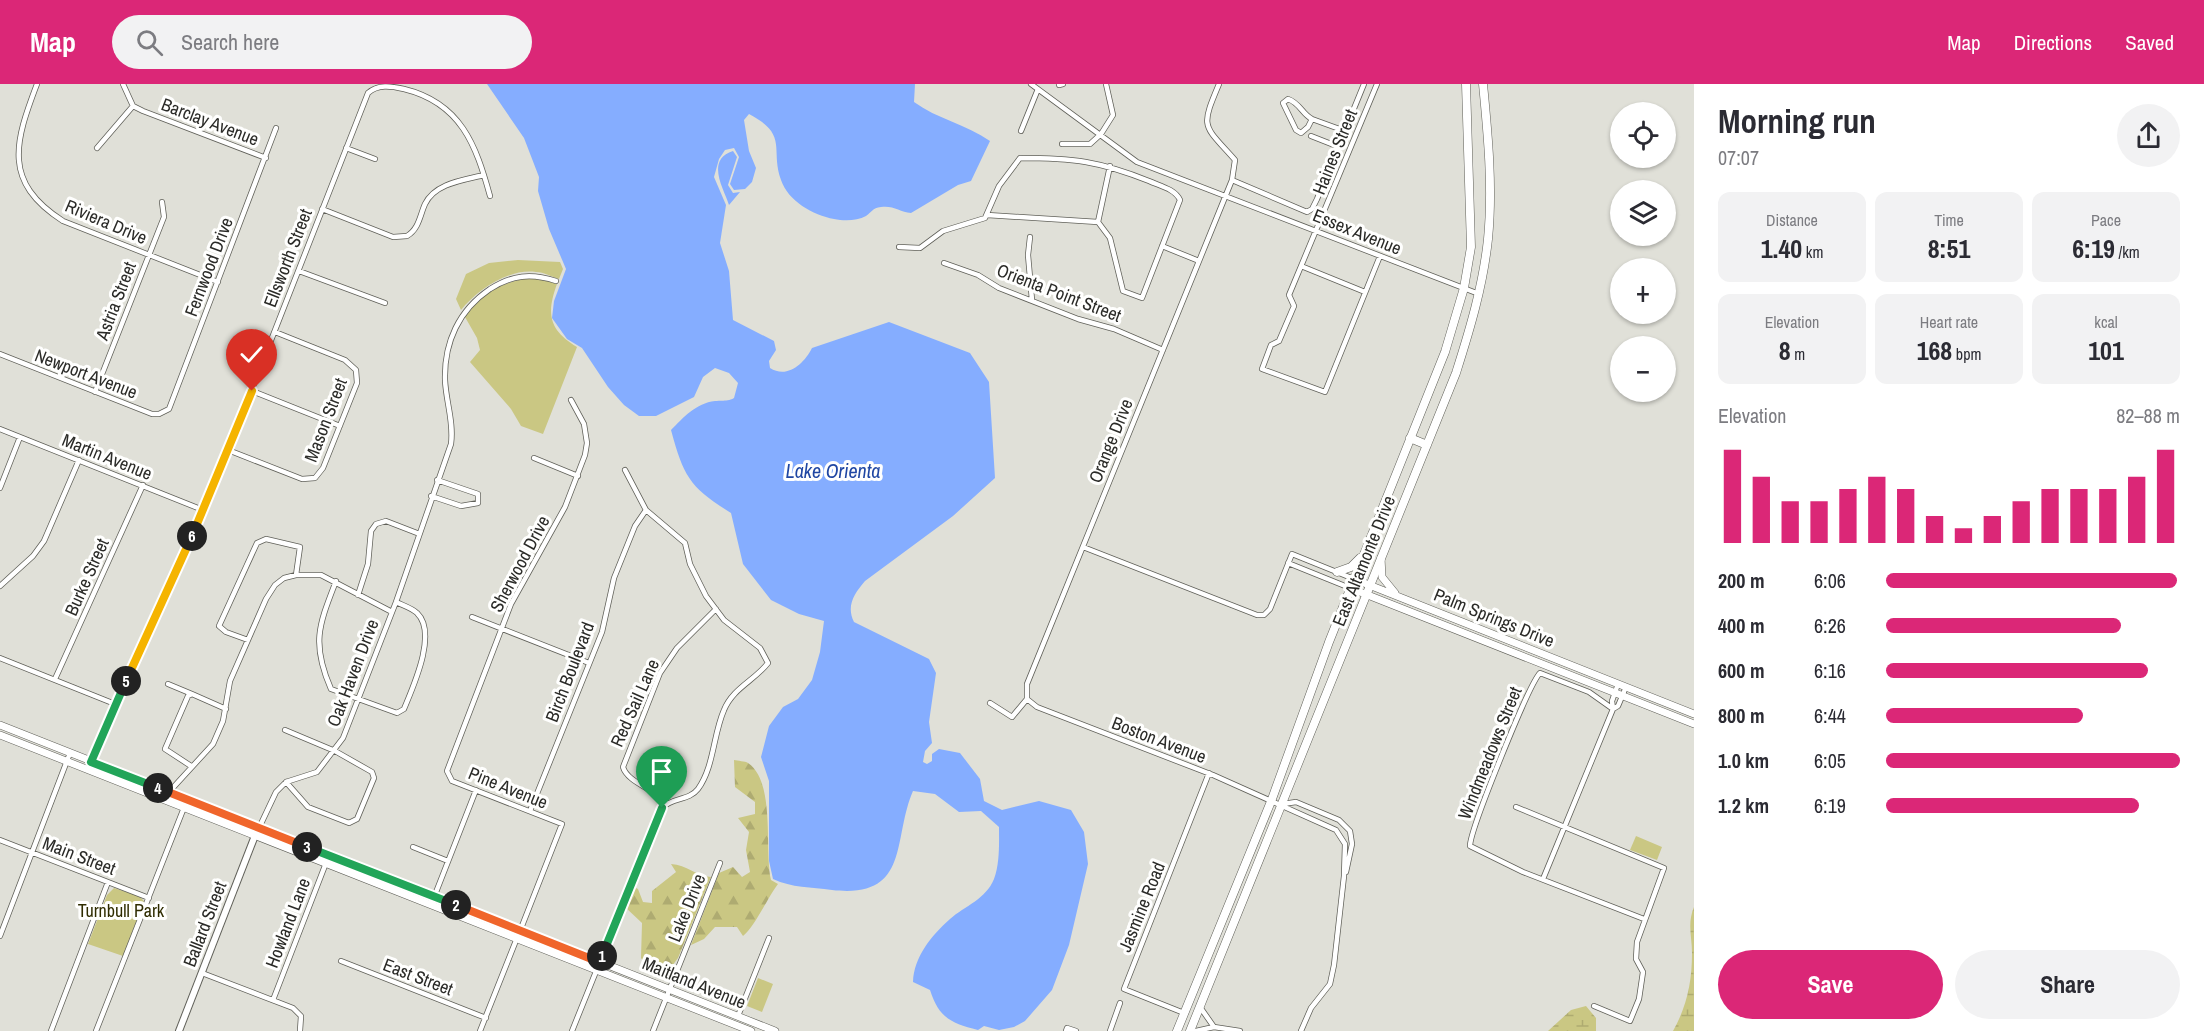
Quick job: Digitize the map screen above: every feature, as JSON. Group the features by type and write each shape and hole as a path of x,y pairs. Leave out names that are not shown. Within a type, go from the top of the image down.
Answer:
{"main road":[{"path":"1177,1031 1272,799 1350,588 1444,352 1464,288 1471,247 1466,84"},
{"name":"East Altamonte Drive","path":"1190,1031 1456,373 1479,294 1488,237 1489,196 1483,84"},
{"path":"1410,438 1427,445"},
{"path":"1337,572 1351,567 1364,555"},
{"path":"1381,557 1382,577 1390,589 1402,598"},
{"name":"Palm Springs Drive","path":"1354,579 1694,714"},
{"name":"Palm Springs Drive","path":"1350,588 1694,724"},
{"name":"Maitland Avenue","path":"0,725 774,1031"},
{"name":"Maitland Avenue","path":"0,735 751,1031"},
{"path":"1214,942 1219,959"}],"street":[{"name":"Riviera Drive","path":"38,84 18,141 17,165 23,180 42,206 63,221 218,282"},
{"name":"Barclay Avenue","path":"123,84 133,106 266,158"},
{"name":"Essex Avenue","path":"1031,84 1137,162 1225,194 1479,294"},
{"path":"1062,144 1090,144 1101,134 1113,115 1106,84"},
{"path":"1219,84 1206,117 1206,128 1235,160 1232,180 1307,212 1312,209 1317,199 1364,84"},
{"name":"Haines Street","path":"1365,292 1325,392 1262,369 1271,345 1279,341 1294,306 1289,295 1377,84"},
{"name":"Ellsworth Street","path":"88,770 228,450 364,99 373,89 394,87 415,92 453,115 476,149 484,175"},
{"path":"1021,132 1038,89"},
{"path":"1312,119 1308,128 1301,133 1296,130 1282,106 1283,103 1288,99 1298,102 1312,119 1345,132"},
{"path":"97,148 133,106"},
{"name":"Fernwood Drive","path":"164,413 171,403 276,128"},
{"path":"1311,136 1339,147"},
{"path":"346,148 375,159"},
{"path":"987,215 999,186 1020,158 1056,158 1110,166 1177,195 1180,200 1142,298 1123,291 1110,238 1098,222 1110,166"},
{"path":"322,209 393,237 407,236 416,228 426,201 441,187 484,175 489,196"},
{"name":"Orange Drive","path":"1027,699 1027,684 1232,180"},
{"name":"Astria Street","path":"95,392 164,217 162,202"},
{"path":"899,247 920,248 943,231 987,215 1098,222"},
{"path":"1030,237 1028,255 1032,300"},
{"path":"1162,246 1198,261"},
{"path":"1301,266 1365,292 1380,256"},
{"name":"Orienta Point Street","path":"944,263 972,272 999,288 1163,350"},
{"path":"299,271 385,303"},
{"name":"Oak Haven Drive","path":"286,782 316,772 335,751 396,602 452,432 445,380 447,350 465,311 476,299 502,281 536,274 556,281"},
{"name":"Mason Street","path":"228,450 302,479 315,478 324,468 357,383 356,370 345,360 275,332"},
{"name":"Newport Avenue","path":"0,354 153,414 164,413"},
{"path":"252,391 340,426"},
{"name":"Sherwood Drive","path":"447,775 448,767 516,594 565,507 578,476 587,443 584,424 572,400"},
{"name":"Martin Avenue","path":"0,429 203,510"},
{"path":"0,488 20,437"},
{"path":"534,458 578,476"},
{"path":"0,586 33,556 44,541 79,460"},
{"path":"572,1031 657,818 667,802 688,796 699,788 712,753 724,708 739,688 768,663 760,648 735,630 716,609 697,581 685,543 646,510 625,470"},
{"path":"431,496 461,506 478,503 478,494 437,480"},
{"name":"Burke Street","path":"55,679 143,485"},
{"name":"Birch Boulevard","path":"530,811 602,632 614,578 635,526 646,510"},
{"path":"358,595 368,564 371,531 376,524 386,521 417,533"},
{"path":"248,640 226,632 219,626 257,543 266,539 300,547 296,575"},
{"name":"Palm Springs Drive","path":"1083,547 1257,615 1264,615 1270,609 1292,554 1354,579"},
{"name":"Palm Springs Drive","path":"1288,563 1350,588"},
{"path":"169,792 213,744 226,709 228,687 275,585 284,578 296,575 321,575 392,612"},
{"path":"336,581 318,628 322,669 331,689 397,713 404,709 423,660 422,621 417,613 396,602"},
{"name":"Red Sail Lane","path":"667,802 650,788 630,780 623,767 660,673 677,648 716,609"},
{"path":"472,617 589,663"},
{"path":"0,658 116,704"},
{"name":"Windmeadows Street","path":"1613,709 1589,692 1540,673 1533,680 1522,706 1470,840 1470,846 1543,879 1644,919"},
{"path":"168,684 226,709"},
{"path":"1543,879 1613,709 1611,705 1622,685"},
{"path":"191,766 165,749 181,710 188,696 192,694"},
{"path":"990,703 1012,717 1027,699"},
{"name":"Boston Avenue","path":"1027,699 1037,707 1053,714 1209,773 1272,799 1296,813 1336,830 1345,844 1344,876 1330,984 1311,1008 1301,1031"},
{"path":"258,828 276,792 286,782 308,807 349,823 357,819 374,778 372,772 335,751 285,730"},
{"path":"0,936 70,753"},
{"name":"Jasmine Road","path":"1185,1013 1124,989 1209,773"},
{"name":"Pine Avenue","path":"447,775 452,780 561,824 520,930"},
{"path":"431,905 476,790"},
{"path":"96,1031 187,800"},
{"name":"Boston Avenue","path":"1283,804 1296,802 1339,820 1350,831 1350,862 1344,876"},
{"path":"1516,807 1664,868 1637,942 1636,959 1642,972 1640,990 1630,1021 1594,1006"},
{"name":"Ballard Street","path":"179,1031 258,828"},
{"name":"Main Street","path":"0,840 149,897"},
{"path":"413,847 448,861"},
{"name":"Howland Lane","path":"273,1000 329,855"},
{"name":"Lake Drive","path":"653,1031 720,862"},
{"path":"362,878 366,869"},
{"path":"51,1031 108,882"},
{"path":"480,1031 520,930"},
{"path":"738,1016 769,938"},
{"name":"East Street","path":"341,961 486,1018"},
{"path":"202,973 293,1008 301,1016 300,1031"},
{"path":"1110,1031 1120,1003"},
{"path":"1200,1006 1214,1027"},
{"path":"1196,1031 1214,1027 1240,1031"},
{"path":"1066,1031 1067,1028 1076,1031"}],"green space":[{"path":"518,260 560,262 563,269 559,279 536,272 515,273 505,277 485,288 461,310 456,299 466,274 489,263"},
{"path":"535,277 557,284 552,304 552,320 555,328 577,347 543,434 521,426 511,409 470,362 480,350 477,338 465,317 486,294 505,284"},
{"path":"734,760 748,763 757,772 762,785 766,800 771,880 778,884 752,926 743,936 737,927 715,927 704,939 691,945 719,873 733,867 742,877 750,872 746,850 749,832 738,818 755,814 755,802 735,787"},
{"path":"1636,836 1662,847 1657,860 1630,850"},
{"path":"671,864 711,877 678,958 669,970 646,965 641,958 642,923 625,907 634,887 638,889 643,902 652,903 652,891 676,872"},
{"name":"Turnbull Park","path":"114,888 139,896 144,901 123,956 88,944 107,895"},
{"path":"1694,907 1694,1031 1673,1031 1682,1012 1690,984 1692,953 1690,925"},
{"path":"758,978 773,984 762,1012 747,1006"},
{"path":"1586,1006 1596,1018 1596,1031 1548,1031 1571,1010"}],"water":[{"name":"Lake Orienta","path":"487,84 915,84 914,102 990,141 971,181 958,185 911,213 881,207 862,218 842,220 826,217 802,206 784,188 778,169 774,136 769,129 749,114 744,120 749,151 756,168 752,182 745,189 734,190 730,184 739,157 734,148 725,150 719,159 714,177 726,205 720,243 729,271 733,320 774,341 776,350 769,361 770,368 776,371 789,371 800,364 812,348 889,322 970,353 989,382 995,478 953,516 865,581 855,595 851,611 854,622 929,659 936,673 929,722 932,743 925,751 923,762 927,764 932,761 932,754 939,749 960,753 980,779 984,801 1002,810 1039,801 1071,810 1084,832 1088,864 1069,945 1052,990 1025,1021 1014,1027 999,1030 984,1026 978,1030 960,1025 942,1013 930,990 913,982 920,956 936,932 981,897 994,879 998,860 999,827 981,811 959,812 935,794 913,791 894,862 887,875 875,885 857,890 832,890 794,886 773,879 769,861 769,781 761,757 769,726 783,707 798,699 812,680 820,652 824,621 799,614 771,600 743,564 731,513 697,488 690,480 680,460 671,430 690,412 702,405 734,398 738,383 729,373 715,368 703,377 694,397 656,416 639,416 624,405 608,387 582,348 567,339 552,318 554,301 566,269 549,229 538,191 539,177 524,138"},
{"path":"733,151 737,157 728,185 733,193 740,192 729,205 718,168 725,155"}],"route":[{"path":"252,391 203,510 91,762 599,962 662,808"}]}
